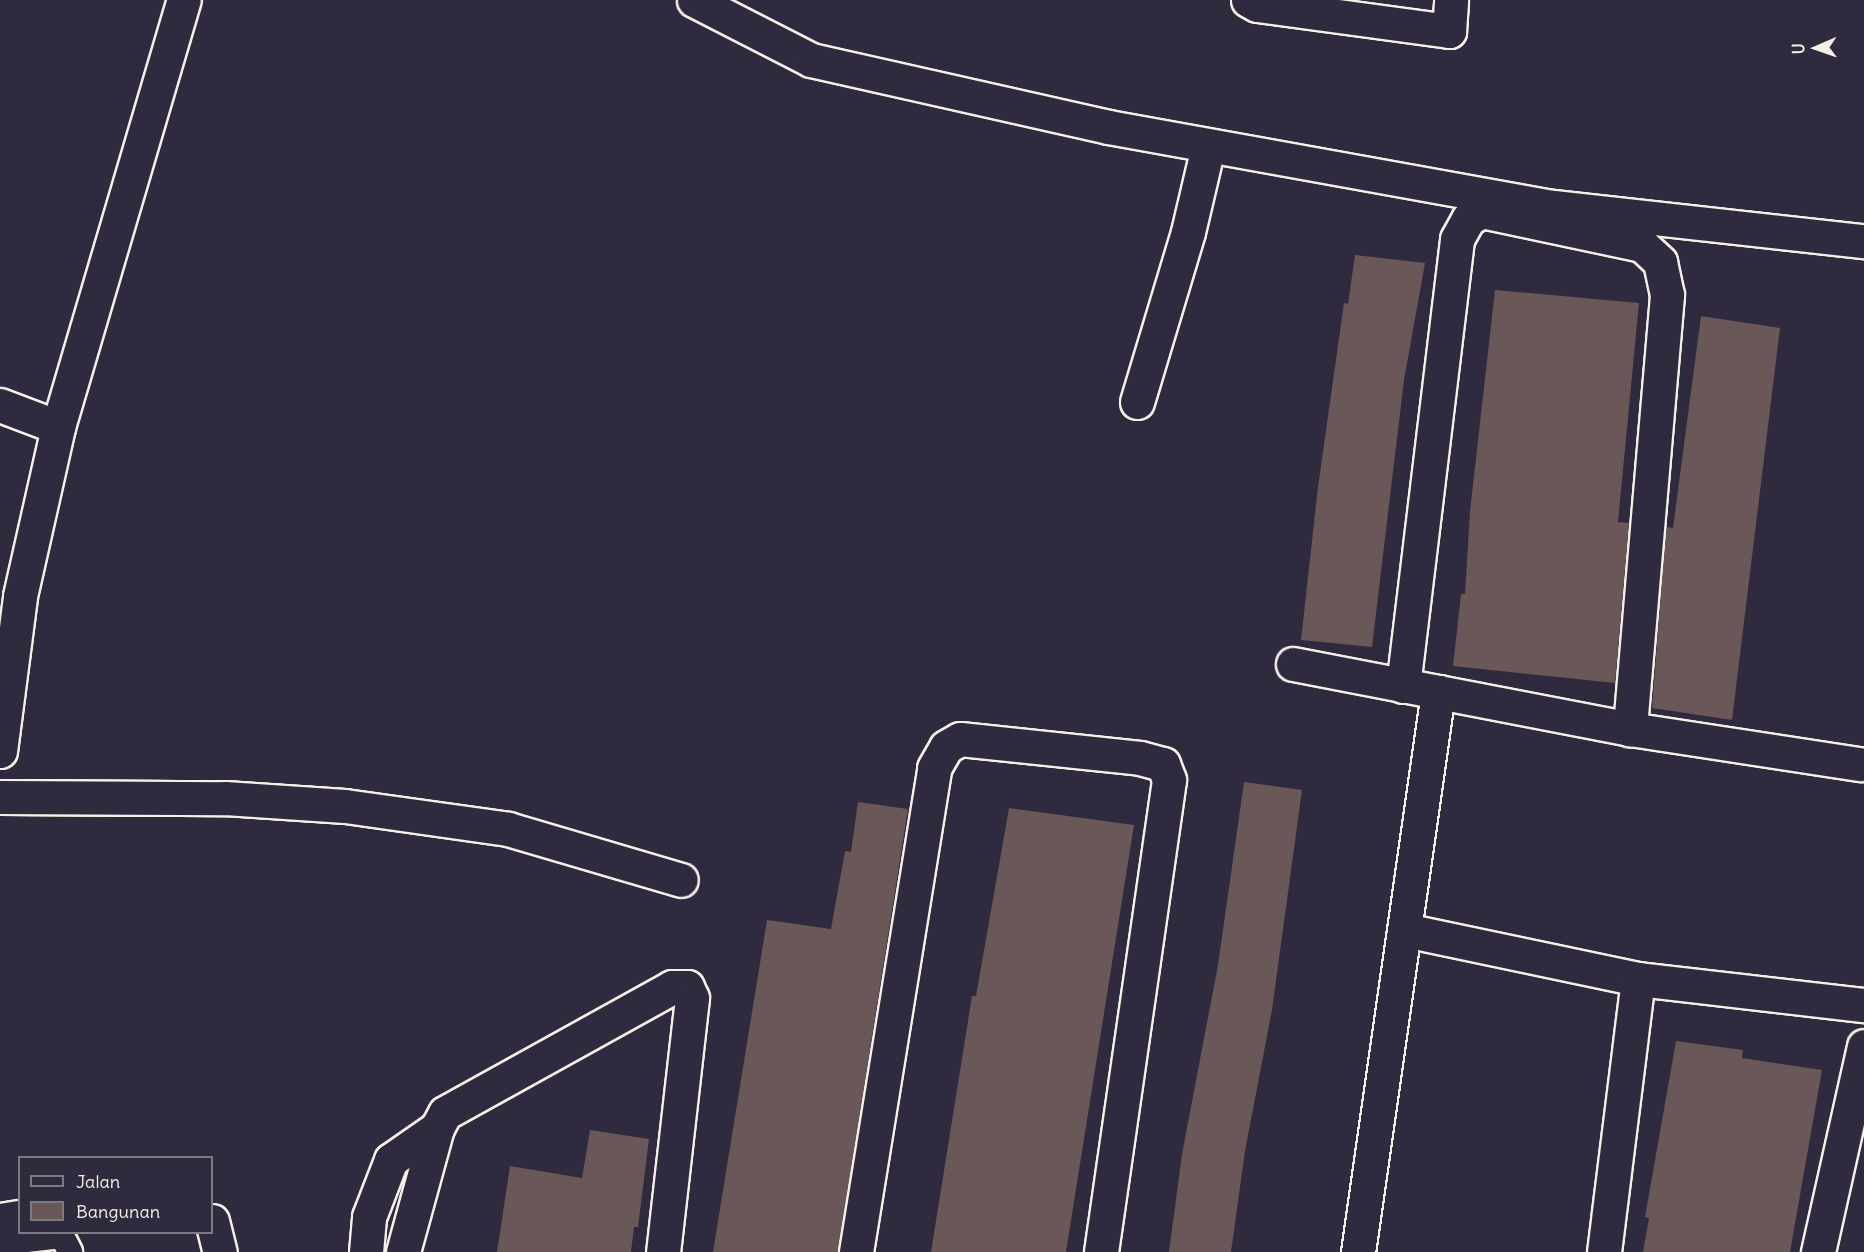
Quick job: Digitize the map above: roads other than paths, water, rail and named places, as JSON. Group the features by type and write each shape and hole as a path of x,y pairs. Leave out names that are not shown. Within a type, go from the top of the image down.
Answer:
{"street":[{"path":"0,751 10,594 183,0"},
{"path":"694,0 811,60 1208,147 1554,207 1864,241"},
{"path":"1248,0 1257,5 1449,32 1450,0"},
{"path":"1137,402 1188,232 1208,147"},
{"path":"1402,686 1457,239 1468,219 1482,211 1642,245 1660,262 1667,295 1630,729"},
{"path":"0,405 58,428"},
{"path":"1293,664 1630,729 1860,764"},
{"path":"1358,1252 1406,930 1438,692"},
{"path":"856,1252 934,768 946,747 960,739 1140,758 1163,764 1169,780 1101,1252"},
{"path":"0,797 225,798 345,806 508,829 681,880"},
{"path":"1406,930 1638,980 1864,1005"},
{"path":"1604,1252 1638,980"},
{"path":"403,1252 437,1128 445,1113 672,987 687,987 692,998 663,1252"},
{"path":"1818,1252 1864,1046"},
{"path":"366,1252 369,1217 390,1160 437,1128"},
{"path":"0,1220 18,1218"},
{"path":"213,1225 220,1252"}],"lane":[{"path":"0,1243 62,1236 70,1252"}]}
